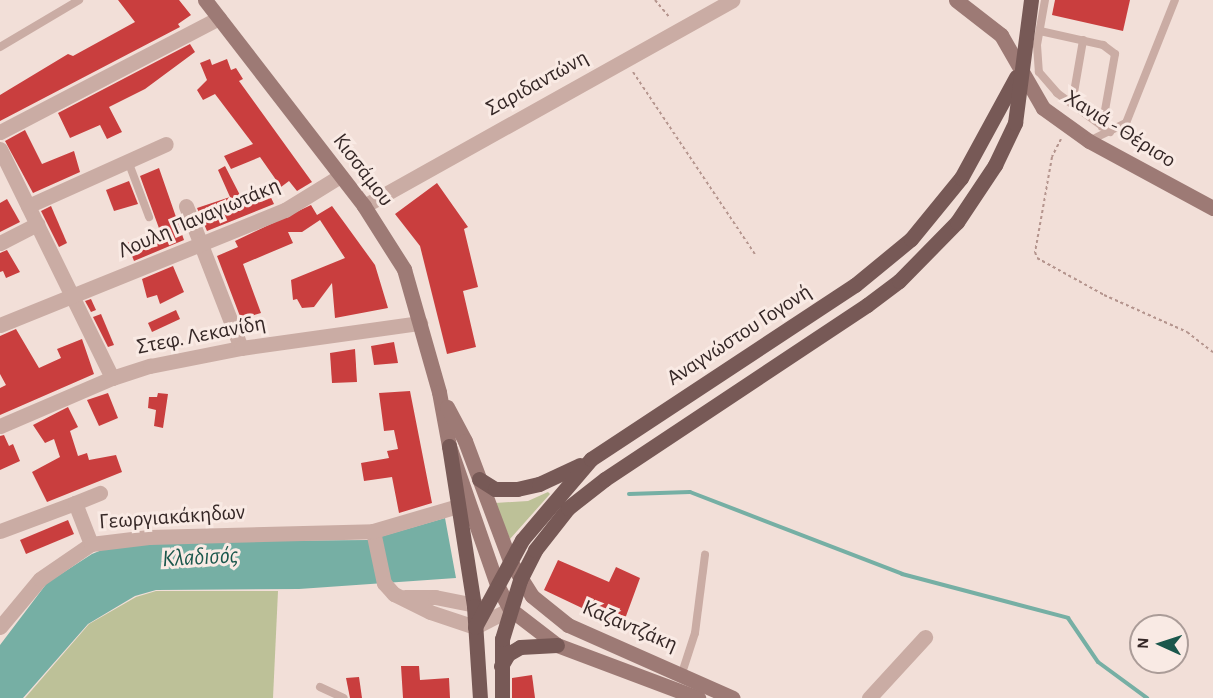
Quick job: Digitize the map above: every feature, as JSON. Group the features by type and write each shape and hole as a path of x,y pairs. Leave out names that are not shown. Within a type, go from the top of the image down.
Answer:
{"main road":[{"name":"Χανιά - Θέρισο","path":"956,0 1001,35 1037,102 1089,141 1213,208"},
{"name":"Αναγνώστου Γογονή","path":"502,698 500,669 502,639 510,609 520,580 557,521 605,478 867,305 930,252 979,191 1009,139 1018,108 1019,71 1031,0"},
{"name":"Κισσάμου","path":"209,1 219,18 364,206 404,269 439,392 449,446 496,585 510,609"},
{"name":"Αναγνώστου Γογονή","path":"479,607 496,585 545,508 591,459 883,265 937,210 961,178 1019,71"},
{"name":"Κισσάμου","path":"439,392 479,478 510,561 520,580"},
{"path":"449,446 458,506 479,607 475,627 480,698"},
{"path":"479,478 495,489 530,487 591,459"},
{"name":"Καζαντζάκη","path":"520,580 539,603 568,625 682,673 733,698"},
{"name":"Καζαντζάκη","path":"510,609 556,645 698,698"},
{"path":"500,669 508,654 520,647 556,645"}],"street":[{"name":"Σαριδαντώνη","path":"364,206 732,0"},
{"path":"0,132 219,18"},
{"path":"28,206 166,144"},
{"path":"0,149 112,378"},
{"name":"Λουλη Παναγιωτάκη","path":"0,325 285,210 340,176"},
{"path":"186,206 241,348"},
{"path":"0,243 37,224"},
{"name":"Στεφ. Λεκανίδη","path":"0,426 112,378 241,348 420,323"},
{"path":"0,531 100,494"},
{"path":"75,502 91,544"},
{"name":"Γεωργιακάκηδων","path":"0,627 40,579 91,544 120,539 373,534 458,506"},
{"path":"373,534 384,583 402,597 430,612 475,627 510,609"},
{"path":"402,597 435,597 479,607 510,609"},
{"path":"869,698 925,637"}],"lane":[{"path":"0,47 79,0"},
{"path":"1045,0 1040,31 1040,72 1072,104 1110,132"},
{"path":"1089,141 1126,123 1175,0"},
{"path":"1040,31 1108,46 1117,59 1102,126"},
{"path":"1072,104 1083,40"},
{"path":"128,161 149,217"},
{"path":"682,673 691,652 705,555"},
{"path":"320,687 344,698"}],"path":[{"path":"655,0 679,30"},
{"path":"625,60 755,254"},
{"path":"1068,126 1052,157 1035,252 1037,258 1104,295 1187,332 1213,352"}],"green space":[{"path":"548,492 550,494 510,539 495,503 528,501"},
{"path":"156,591 278,591 273,698 25,698 89,624 136,597"}],"water":[{"name":"Κλαδισός","path":"445,518 456,578 299,589 156,590 135,596 88,624 23,698 0,698 0,645 47,583 92,554 114,545 143,542 369,540"}],"building":[{"path":"118,0 179,0 191,15 178,24 180,27 0,121 0,95 68,54 73,56 135,22"},
{"path":"1055,0 1130,0 1123,31 1052,15"},
{"path":"190,44 195,52 145,89 109,107 122,132 107,139 100,125 70,138 58,113"},
{"path":"210,59 212,65 227,59 231,70 236,68 243,79 239,81 312,182 297,191 289,181 281,187 260,157 231,169 224,156 253,144 215,94 203,100 197,90 207,80 200,63"},
{"path":"25,130 42,164 74,151 80,172 33,193 5,141"},
{"path":"225,166 243,201 267,189 274,204 207,231 197,208 230,197 218,170"},
{"path":"159,168 184,240 134,261 127,243 160,231 140,176"},
{"path":"129,181 138,204 114,211 106,190"},
{"path":"437,183 468,227 464,229 478,287 463,291 476,347 447,354 420,246 395,214"},
{"path":"7,199 20,222 0,232 0,203"},
{"path":"311,205 317,215 332,206 375,265 388,308 335,318 332,283 314,307 302,308 297,299 293,300 291,280 345,258 320,220 302,232 288,232 293,243 243,264 261,313 241,319 217,256 238,247 235,241"},
{"path":"51,206 67,243 59,247 41,211"},
{"path":"7,250 20,272 6,278 3,271 0,272 0,253"},
{"path":"173,266 184,292 160,304 157,295 147,298 142,279"},
{"path":"91,299 96,310 91,312 85,301"},
{"path":"176,310 180,319 152,332 148,323"},
{"path":"101,314 114,345 108,347 93,317"},
{"path":"16,329 39,368 61,358 57,349 82,339 94,374 0,415 0,388 6,385 0,374 0,336"},
{"path":"394,342 398,363 374,365 371,346"},
{"path":"355,349 357,382 332,383 330,353"},
{"path":"410,391 432,503 399,513 392,477 364,481 361,463 389,458 387,451 398,449 394,430 384,431 379,393"},
{"path":"108,393 118,418 99,426 87,400"},
{"path":"158,393 168,394 163,428 154,426 156,410 148,408 149,397 157,397"},
{"path":"68,407 78,427 70,431 78,456 87,453 89,460 116,455 122,472 47,502 32,472 60,457 54,439 45,443 33,425"},
{"path":"4,435 9,446 13,444 20,461 0,470 0,436"},
{"path":"68,520 74,534 26,554 20,540"},
{"path":"558,560 609,582 616,567 640,578 622,627 544,590"},
{"path":"401,666 419,666 420,680 449,678 450,698 403,698"},
{"path":"532,675 535,698 512,698 512,678"},
{"path":"359,677 362,698 350,698 346,678"}],"waterway":[{"path":"629,494 690,492 902,574 1068,618 1098,662 1147,698"}]}
